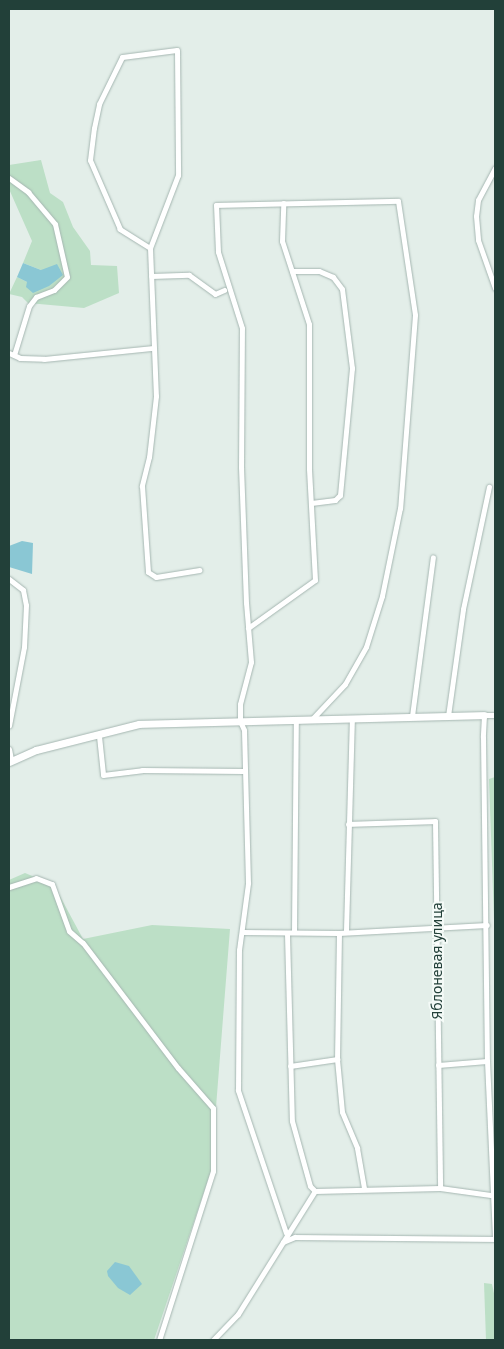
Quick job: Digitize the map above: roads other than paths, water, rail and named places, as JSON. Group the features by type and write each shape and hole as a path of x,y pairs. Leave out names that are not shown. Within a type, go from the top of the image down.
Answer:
{"street":[{"path":"150,248 120,229 90,160 93,136 100,104 122,57 130,54 177,50 178,175 150,248 154,421 142,486 148,572 156,577 199,570"},
{"path":"495,168 478,200 476,216 478,240 495,288"},
{"path":"9,178 28,192 55,224 67,277 54,290 36,297 29,306 12,354 44,359 153,348"},
{"path":"286,1233 238,1090 236,1042 242,932 248,883 243,771 244,730 240,721 240,704 251,662 241,468 242,328 218,252 216,205 398,201 415,292 415,333 405,429 403,482 382,596 366,647 355,669 312,719"},
{"path":"248,628 315,580 311,503 309,324 282,241 283,203"},
{"path":"292,271 319,271 333,277 342,289 352,368 340,495 334,500 311,503"},
{"path":"151,276 189,275 215,294 224,290"},
{"path":"448,716 463,609 489,486"},
{"path":"412,716 433,557"},
{"path":"9,580 24,590 26,605 24,646 9,726"},
{"path":"9,749 10,761 54,745 99,736 112,728 140,724 495,714"},
{"path":"283,1242 295,1238 495,1239 487,1061 484,715"},
{"path":"346,930 352,718"},
{"path":"294,932 296,721"},
{"path":"99,736 103,775 142,770 243,771"},
{"name":"Яблоневая улица","path":"348,824 435,820 439,929 438,1065 440,1188"},
{"path":"9,887 36,878 52,884 69,931 83,942 144,1026 213,1108 213,1171 159,1340"},
{"path":"242,932 287,934 294,932 339,933 346,930 439,929 487,925"},
{"path":"339,933 337,1060 342,1112 357,1148 364,1188"},
{"path":"287,934 292,1121 310,1186 315,1191 364,1188 440,1188 492,1195"},
{"path":"290,1066 337,1060"},
{"path":"438,1065 487,1061"},
{"path":"213,1340 238,1314 283,1242 286,1233 315,1191"}],"water":[{"path":"23,263 41,270 57,264 63,275 49,286 33,293 26,287 27,282 17,277"},
{"path":"22,541 33,543 32,574 9,567 9,546"},
{"path":"115,1262 129,1266 142,1284 130,1295 118,1288 108,1276 107,1271"}]}
